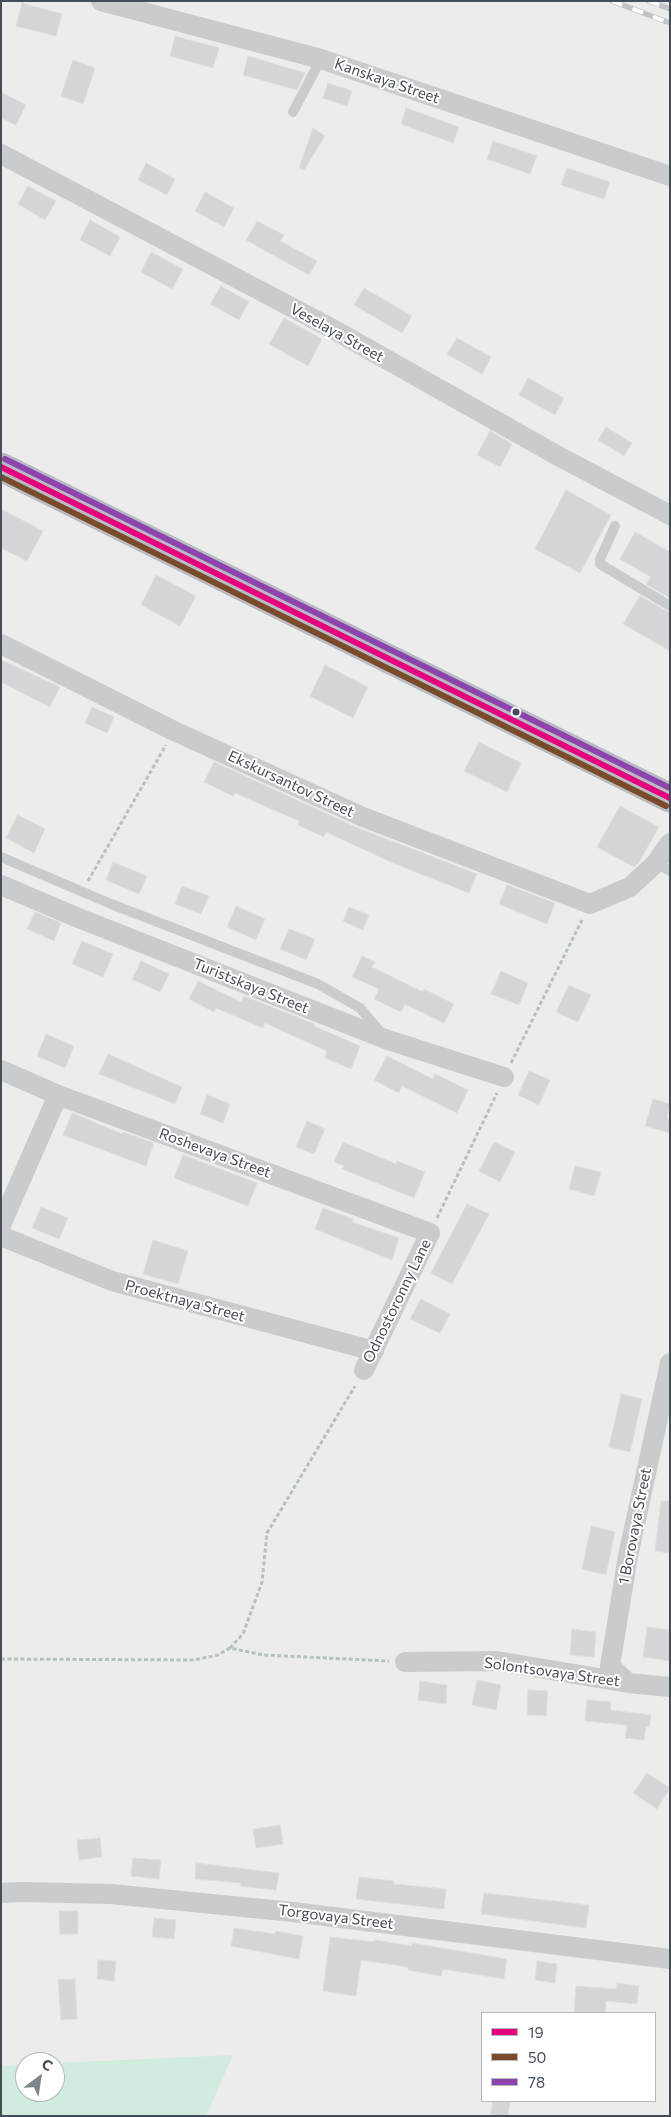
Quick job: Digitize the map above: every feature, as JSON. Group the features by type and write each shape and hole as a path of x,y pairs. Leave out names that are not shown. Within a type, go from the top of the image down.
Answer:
{"highway":[{"path":"1,467 670,798"}],"street":[{"name":"Kanskaya Street","path":"101,1 322,59 670,176"},
{"name":"Veselaya Street","path":"1,154 329,327 560,457 670,515"},
{"name":"Ekskursantov Street","path":"1,644 174,730 363,817 590,904 630,887 663,867"},
{"path":"663,867 670,843"},
{"name":"Turistskaya Street","path":"1,884 76,917 388,1040 504,1077"},
{"name":"Roshevaya Street","path":"1,1070 58,1094 430,1233"},
{"path":"1,1225 58,1094"},
{"name":"Odnostoronny Lane","path":"364,1370 430,1233"},
{"name":"Proektnaya Street","path":"1,1236 112,1281 374,1351"},
{"name":"1 Borovaya Street","path":"628,1683 610,1666 628,1556 669,1371"},
{"name":"Solontsovaya Street","path":"405,1662 498,1661 628,1683 670,1687"},
{"name":"Torgovaya Street","path":"1,1893 111,1894 284,1911 670,1959"}],"lane":[{"path":"293,112 322,59"},
{"path":"615,526 600,559 600,564 670,606"},
{"path":"1,857 84,892 318,984 360,1008 388,1040"}],"path":[{"path":"84,892 87,883 174,730"},
{"path":"1,1660 194,1660 218,1655 230,1648 243,1634 262,1582 267,1533 364,1370"},
{"path":"230,1648 264,1655 405,1662"}],"green space":[{"path":"233,2055 206,2116 1,2116 1,2066 15,2065 15,2102 65,2102 65,2063"}],"building":[{"path":"22,3 62,14 56,36 16,26"},
{"path":"175,36 219,48 213,68 170,56"},
{"path":"248,56 305,73 297,90 243,75"},
{"path":"73,60 95,68 83,104 61,96"},
{"path":"328,83 352,91 347,106 323,98"},
{"path":"1,92 26,105 16,125 1,118"},
{"path":"406,108 459,127 453,143 401,124"},
{"path":"313,128 325,136 304,170 299,168"},
{"path":"493,141 537,156 530,174 487,159"},
{"path":"146,163 175,179 167,195 138,180"},
{"path":"567,168 610,182 604,199 561,185"},
{"path":"28,186 56,201 45,220 18,204"},
{"path":"205,192 234,208 224,227 195,211"},
{"path":"90,220 120,237 110,256 80,240"},
{"path":"257,221 284,235 280,241 317,261 309,275 246,240"},
{"path":"151,252 183,269 172,289 141,272"},
{"path":"221,286 249,302 239,320 210,304"},
{"path":"364,288 412,316 402,333 354,305"},
{"path":"284,318 322,339 308,366 269,344"},
{"path":"457,338 491,357 482,374 447,354"},
{"path":"528,378 564,398 555,415 519,395"},
{"path":"606,427 632,443 624,456 598,440"},
{"path":"490,431 512,444 500,467 477,455"},
{"path":"566,490 611,515 580,573 535,549"},
{"path":"1,509 43,531 27,561 1,548"},
{"path":"635,532 670,552 670,598 646,584 651,577 620,559"},
{"path":"156,575 196,596 180,626 141,605"},
{"path":"640,596 670,613 670,651 623,624"},
{"path":"1,660 60,687 50,707 1,682"},
{"path":"325,665 368,687 353,718 310,696"},
{"path":"92,707 114,717 107,733 85,723"},
{"path":"479,742 521,763 507,792 464,771"},
{"path":"214,762 358,828 477,874 469,893 393,863 326,832 324,837 298,825 299,821 235,793 233,796 204,782"},
{"path":"620,806 659,827 639,862 634,867 597,847"},
{"path":"18,815 45,829 34,853 6,838"},
{"path":"113,862 147,876 139,894 106,880"},
{"path":"507,885 555,903 547,924 499,904"},
{"path":"182,886 209,896 201,914 175,904"},
{"path":"236,906 265,919 256,940 227,927"},
{"path":"349,907 369,915 363,930 343,921"},
{"path":"35,912 61,923 54,941 27,929"},
{"path":"289,929 315,939 306,960 280,949"},
{"path":"82,941 113,954 103,977 72,964"},
{"path":"362,956 375,962 372,967 423,992 424,989 454,1004 444,1023 405,1004 401,1012 374,999 379,989 352,977"},
{"path":"141,961 169,974 160,992 132,979"},
{"path":"501,971 528,983 519,1005 491,994"},
{"path":"198,981 241,1002 244,996 315,1024 314,1026 360,1046 351,1069 325,1058 327,1051 265,1023 263,1028 216,1008 214,1012 189,999"},
{"path":"569,985 591,995 578,1022 556,1012"},
{"path":"46,1034 74,1046 65,1068 37,1056"},
{"path":"108,1054 182,1087 175,1104 99,1074"},
{"path":"387,1056 433,1079 435,1074 468,1090 457,1113 402,1086 399,1093 374,1080"},
{"path":"529,1071 550,1080 539,1105 518,1095"},
{"path":"207,1095 230,1104 223,1123 200,1114"},
{"path":"653,1099 670,1104 667,1118 670,1119 670,1133 645,1126"},
{"path":"72,1113 123,1134 123,1132 154,1143 146,1166 63,1135"},
{"path":"307,1121 325,1129 314,1154 296,1147"},
{"path":"343,1142 396,1164 397,1161 425,1172 414,1198 342,1169 344,1166 334,1162"},
{"path":"494,1142 515,1152 500,1182 479,1171"},
{"path":"183,1155 257,1183 248,1206 174,1178"},
{"path":"575,1166 601,1172 594,1196 569,1189"},
{"path":"467,1204 489,1214 452,1284 431,1273"},
{"path":"41,1207 68,1218 59,1239 32,1228"},
{"path":"323,1208 353,1219 352,1222 399,1238 392,1260 315,1229"},
{"path":"153,1240 188,1251 178,1284 143,1274"},
{"path":"421,1299 450,1314 440,1333 410,1319"},
{"path":"621,1394 642,1399 630,1452 609,1447"},
{"path":"661,1501 670,1501 670,1553 655,1551"},
{"path":"591,1526 615,1532 606,1575 582,1569"},
{"path":"647,1627 670,1630 670,1661 643,1657"},
{"path":"572,1629 596,1632 594,1657 570,1655"},
{"path":"477,1680 501,1685 496,1710 472,1705"},
{"path":"420,1681 447,1685 446,1704 418,1700"},
{"path":"528,1690 548,1691 546,1716 527,1715"},
{"path":"587,1700 611,1702 610,1710 651,1715 649,1727 646,1727 644,1740 625,1738 627,1725 585,1721"},
{"path":"647,1773 670,1788 657,1809 633,1793"},
{"path":"280,1825 283,1844 256,1848 253,1829"},
{"path":"100,1838 102,1857 79,1860 77,1840"},
{"path":"133,1858 161,1860 159,1879 131,1876"},
{"path":"196,1863 279,1873 276,1890 240,1886 241,1883 195,1879"},
{"path":"359,1877 394,1881 394,1884 446,1889 444,1909 356,1899"},
{"path":"484,1893 589,1905 586,1928 481,1914"},
{"path":"59,1911 78,1911 78,1934 60,1934"},
{"path":"154,1918 176,1920 174,1939 152,1937"},
{"path":"234,1928 275,1934 276,1931 303,1936 299,1959 231,1946"},
{"path":"330,1937 374,1942 375,1940 412,1946 412,1943 507,1959 504,1979 443,1969 441,1976 408,1970 408,1967 361,1960 356,1996 323,1991"},
{"path":"98,1960 116,1961 114,1981 97,1979"},
{"path":"537,1961 557,1964 555,1983 535,1980"},
{"path":"75,1979 77,2019 61,2020 58,1980"},
{"path":"617,1983 639,1986 637,2004 606,2001 605,2012 574,2012 576,1986 616,1989"},
{"path":"493,2102 510,2102 508,2116 490,2116"}],"railway":[{"path":"612,1 670,23"},
{"path":"649,1 670,9"}],"transit line":[{"name":"78","path":"5,459 670,788"},
{"name":"19","path":"1,467 670,798"},
{"name":"50","path":"1,477 666,806"}]}
